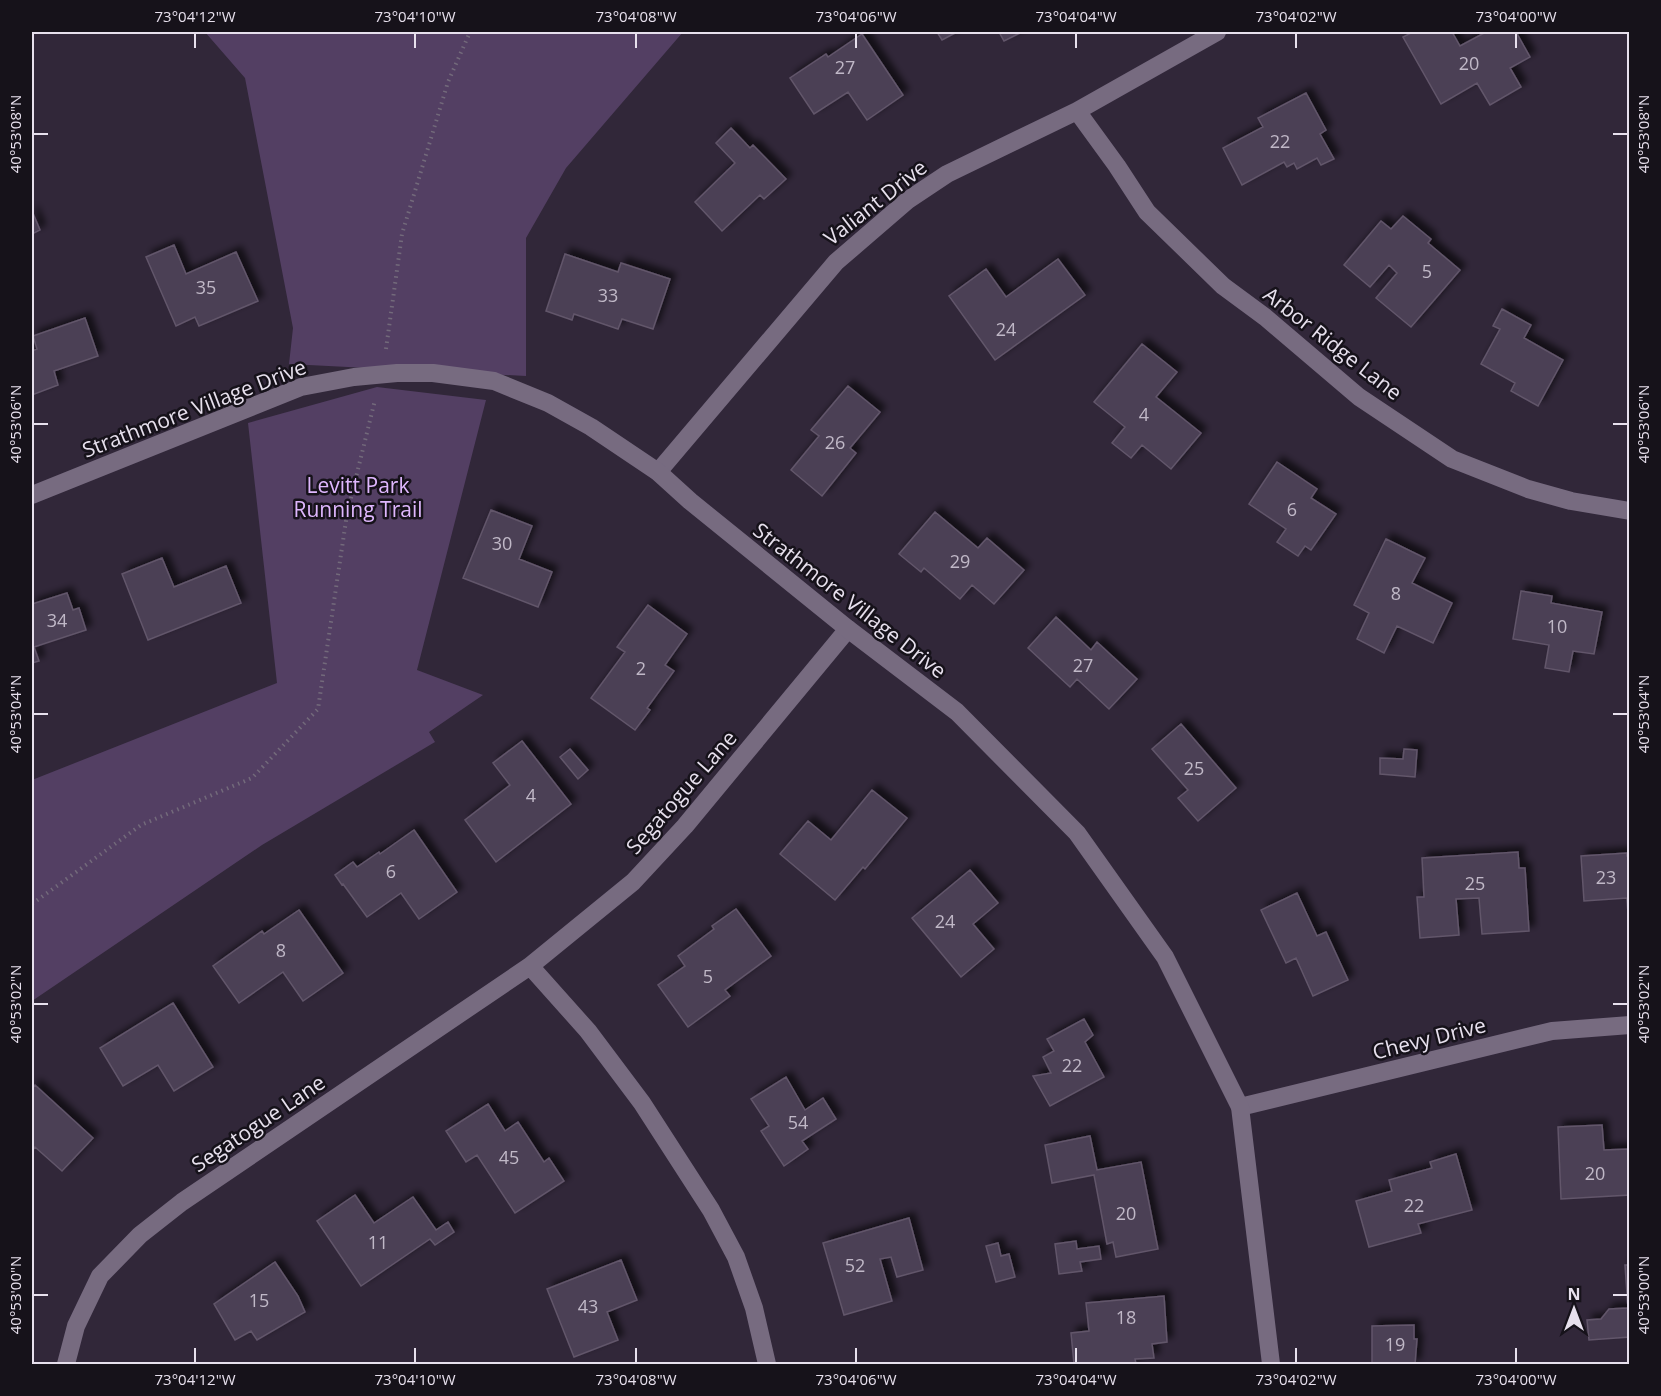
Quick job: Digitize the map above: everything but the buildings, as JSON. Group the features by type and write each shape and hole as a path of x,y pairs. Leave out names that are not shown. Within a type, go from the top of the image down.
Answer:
{"street":[{"name":"Valiant Drive","path":"658,471 836,262 908,200 947,174 1077,111 1217,32"},
{"name":"Arbor Ridge Lane","path":"1077,111 1147,212 1223,286 1265,317 1359,397 1452,459 1528,489 1571,501 1629,511"},
{"name":"Strathmore Village Drive","path":"32,495 300,387 354,377 433,373 494,381 548,403 591,427 658,471 690,501 848,629 957,712 1077,834 1165,957 1240,1107 1271,1365"},
{"name":"Segatogue Lane","path":"66,1365 76,1326 100,1276 140,1235 182,1202 530,966 633,882 685,826 848,629"},
{"path":"530,966 588,1031 642,1103 711,1210 740,1267 754,1308 766,1365"},
{"name":"Chevy Drive","path":"1240,1107 1552,1031 1629,1025"}],"path":[{"path":"32,904 141,825 252,778 318,709 346,514 382,375 402,234 448,82 470,32"}],"green space":[{"path":"205,32 683,32 566,168 526,238 526,376 289,364 293,328 245,78"},
{"name":"Levitt Park Running Trail","path":"377,387 486,400 417,670 483,695 429,732 435,742 262,845 32,1001 32,780 277,683 248,423"}]}
